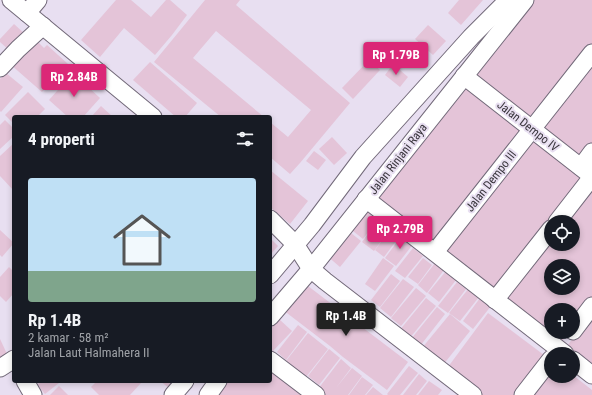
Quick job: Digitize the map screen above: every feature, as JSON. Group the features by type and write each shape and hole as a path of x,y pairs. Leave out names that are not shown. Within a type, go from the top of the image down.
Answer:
{"street":[{"path":"11,0 32,6 43,26 151,115"},
{"name":"Jalan Rinjani Raya","path":"272,315 525,0"},
{"path":"272,273 312,225 363,157 471,37 506,1"},
{"path":"0,68 43,26"},
{"name":"Jalan Dempo III","path":"435,252 592,53"},
{"name":"Jalan Dempo IV","path":"464,76 588,173"},
{"path":"561,215 588,173 592,152"},
{"path":"366,199 495,300 549,347"},
{"path":"272,221 295,244 311,268 331,286 473,395"},
{"path":"495,300 544,238"},
{"path":"580,322 592,306"},
{"path":"272,362 312,394"},
{"path":"580,366 592,375"},
{"path":"523,395 544,370"},
{"path":"26,383 33,395"},
{"path":"174,395 183,383"},
{"path":"208,395 217,383"}],"building":[{"path":"116,0 131,0 151,17 166,0 170,0 187,15 155,55 124,28 100,57 81,40"},
{"path":"205,0 240,0 236,5 350,103 290,174 272,159 272,124 288,137 311,110 216,31 193,58 262,115 219,115 154,62"},
{"path":"459,0 483,0 461,25 448,13"},
{"path":"531,0 592,0 592,44 533,120 474,74"},
{"path":"14,24 25,34 10,51 0,42 0,39"},
{"path":"428,25 446,41 433,55 415,39"},
{"path":"34,38 44,48 47,45 68,64 42,92 10,64"},
{"path":"592,58 592,147 582,160 539,128"},
{"path":"369,60 380,70 353,99 342,88"},
{"path":"150,62 197,103 187,115 174,115 133,80"},
{"path":"393,64 408,77 400,87 385,75"},
{"path":"6,73 23,87 1,112 0,79"},
{"path":"73,73 100,98 85,115 66,115 49,100"},
{"path":"461,83 490,108 520,130 430,247 371,200"},
{"path":"28,92 45,109 39,115 12,115 12,122 5,115"},
{"path":"101,106 111,115 93,115"},
{"path":"5,120 12,127 12,138 0,149 0,125"},
{"path":"532,134 587,179 560,215 544,215 544,236 498,296 439,251"},
{"path":"332,137 347,153 334,165 319,149"},
{"path":"12,145 12,189 0,176 0,156"},
{"path":"314,151 326,160 318,170 306,161"},
{"path":"272,172 308,201 290,224 272,209"},
{"path":"592,185 592,302 580,318 580,303 544,303 544,334 500,300 544,242 544,251 580,251 580,215 566,215"},
{"path":"365,205 380,217 363,239 348,227"},
{"path":"380,217 392,226 374,251 362,242"},
{"path":"393,226 402,233 384,257 375,250"},
{"path":"346,229 361,241 340,267 326,255"},
{"path":"0,230 12,241 12,245 2,257 0,255"},
{"path":"403,234 414,243 396,266 385,258"},
{"path":"272,240 278,246 272,253"},
{"path":"413,248 423,256 405,278 395,271"},
{"path":"383,258 394,266 375,291 365,284"},
{"path":"423,258 432,265 418,284 408,277"},
{"path":"435,263 444,270 427,293 418,285"},
{"path":"9,267 12,270 12,295 6,302 0,296 0,277"},
{"path":"446,271 456,280 439,302 428,293"},
{"path":"391,274 400,281 380,307 371,300"},
{"path":"403,279 414,287 391,317 380,308"},
{"path":"457,282 466,289 448,313 438,306"},
{"path":"304,283 408,362 387,390 283,310"},
{"path":"416,288 426,296 401,326 391,318"},
{"path":"469,288 479,297 460,321 449,313"},
{"path":"426,298 436,306 409,339 399,331"},
{"path":"480,298 491,306 473,329 463,321"},
{"path":"437,307 445,314 420,346 411,339"},
{"path":"488,313 544,355 514,395 477,395 445,371"},
{"path":"450,314 470,331 443,365 422,348"},
{"path":"592,314 592,373 580,364 580,347 566,347 572,339 580,339 580,329"},
{"path":"279,319 292,331 273,351 272,350 272,326"},
{"path":"298,325 307,332 286,360 277,352"},
{"path":"308,333 328,349 306,377 286,361"},
{"path":"0,339 8,356 0,359"},
{"path":"551,339 564,339 559,345"},
{"path":"329,349 340,358 319,385 308,376"},
{"path":"341,359 351,368 336,388 352,368 362,376 348,395 325,395 318,389"},
{"path":"409,366 418,373 400,395 388,395 387,394"},
{"path":"272,368 305,395 211,395 220,383 272,383"},
{"path":"544,373 544,383 580,383 580,381 592,390 592,395 528,395"},
{"path":"419,374 427,381 416,395 403,395"},
{"path":"362,377 373,385 365,395 349,395"},
{"path":"429,381 442,390 438,395 418,395"},
{"path":"39,383 59,383 45,394 37,385"},
{"path":"95,383 141,383 130,395 99,395 91,387"},
{"path":"163,383 173,383 169,388"},
{"path":"59,386 68,395 50,395"},
{"path":"373,387 383,395 366,395"}]}
